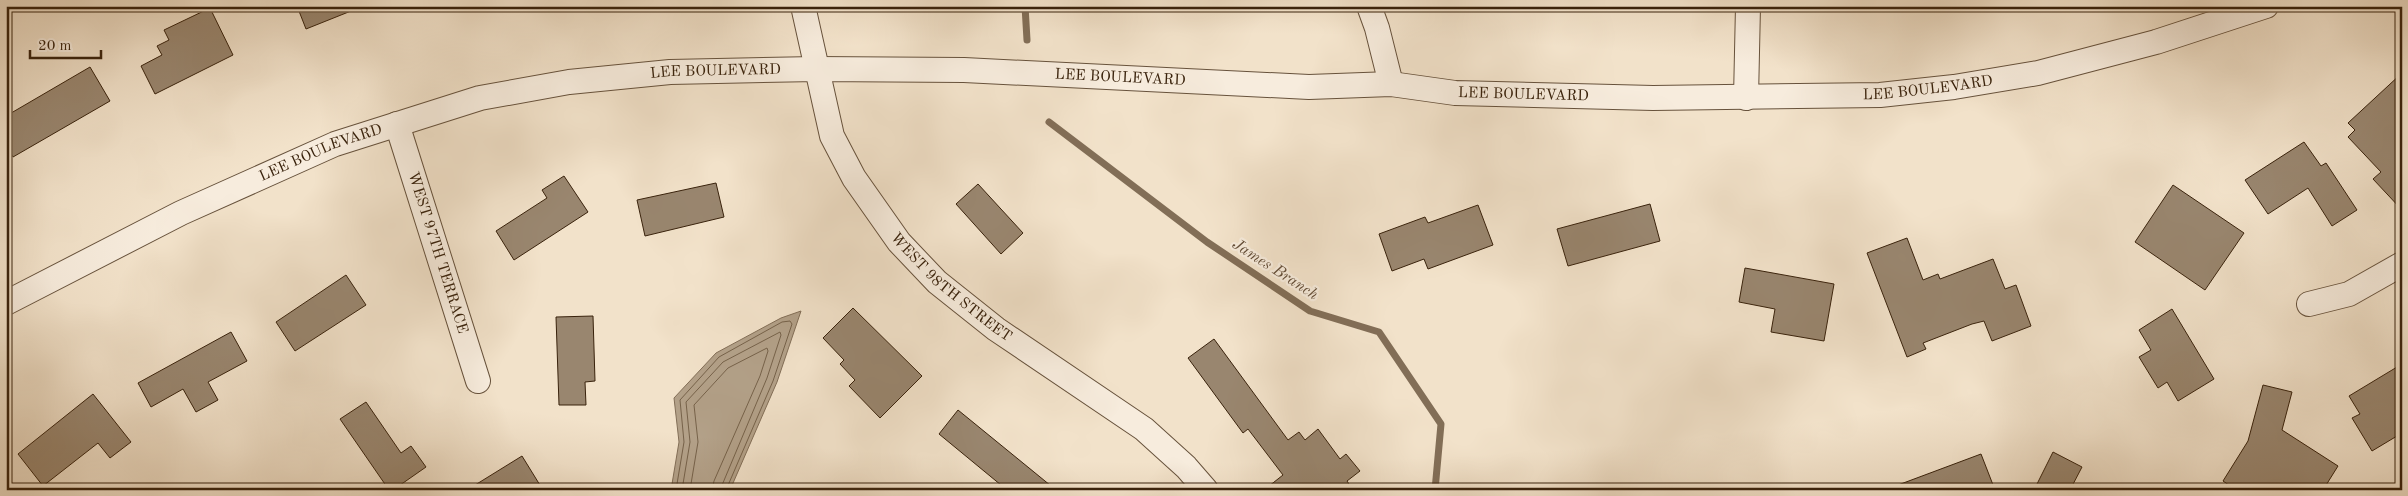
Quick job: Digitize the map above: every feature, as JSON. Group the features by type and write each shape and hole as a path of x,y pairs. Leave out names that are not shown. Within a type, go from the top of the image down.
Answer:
{"street":[{"name":"WEST 98TH STREET","path":"803,6 832,136 854,178 899,242 937,282 996,329 1144,429 1186,467 1206,490"},
{"path":"1369,6 1377,28 1390,84"},
{"path":"1746,98 1748,6"},
{"name":"LEE BOULEVARD","path":"6,303 132,237 282,166 335,144 480,98 569,82 670,72 816,69 964,70 1309,87 1390,84 1455,93 1653,98 1880,95 1954,87 2038,73 2156,42 2266,6"},
{"name":"WEST 97TH TERRACE","path":"396,124 478,381"},
{"path":"2309,304 2349,294 2402,264"}],"water":[{"path":"801,311 777,382 730,490 671,490 679,442 674,398 716,353 781,318"}],"building":[{"path":"297,6 360,6 361,7 306,29"},
{"path":"210,8 233,55 155,94 141,66 162,55 157,46 169,40 164,30"},
{"path":"90,67 110,101 13,157 6,145 6,116"},
{"path":"2402,73 2402,210 2373,179 2381,172 2348,137 2355,130 2348,123"},
{"path":"2304,142 2321,166 2326,163 2357,210 2332,226 2308,188 2268,214 2245,180"},
{"path":"564,176 588,212 514,260 496,231 547,198 542,190"},
{"path":"716,183 724,217 645,236 637,200"},
{"path":"978,184 1023,233 1001,254 956,204"},
{"path":"2173,185 2244,233 2205,290 2135,242"},
{"path":"1650,204 1660,241 1568,266 1557,229"},
{"path":"1478,205 1493,245 1428,269 1424,259 1392,271 1379,234 1425,217 1428,223"},
{"path":"1907,238 1923,280 1938,274 1940,279 1993,259 2005,289 2016,285 2031,326 1992,341 1984,321 1972,324 1923,343 1926,349 1907,357 1867,253"},
{"path":"1745,268 1834,284 1824,341 1771,332 1775,309 1739,302"},
{"path":"346,275 366,305 295,351 276,322"},
{"path":"853,308 922,376 880,418 849,386 855,380 840,364 844,360 823,338"},
{"path":"2172,309 2214,379 2178,401 2167,382 2158,388 2139,357 2151,350 2139,330"},
{"path":"593,316 595,381 585,382 586,405 559,405 556,317"},
{"path":"231,332 247,361 208,382 218,400 196,412 183,389 151,407 138,383"},
{"path":"1214,339 1288,440 1299,432 1305,440 1318,429 1340,459 1346,454 1360,471 1347,481 1353,490 1264,490 1283,475 1248,429 1243,433 1188,358"},
{"path":"2402,364 2402,433 2372,451 2352,418 2360,414 2349,396"},
{"path":"2263,385 2292,392 2282,430 2338,466 2323,490 2236,490 2223,481 2248,441"},
{"path":"93,394 131,442 110,458 98,443 43,486 18,454"},
{"path":"366,402 401,453 411,446 426,467 393,490 389,490 340,419"},
{"path":"958,410 1056,490 1007,490 939,434"},
{"path":"2053,452 2082,467 2070,490 2034,490"},
{"path":"1981,454 1995,490 1890,490 1890,488"},
{"path":"522,456 543,490 467,490"}],"waterway":[{"name":"James Branch","path":"1025,6 1027,40"},
{"name":"James Branch","path":"1049,122 1207,242 1310,311 1379,332 1441,424 1435,490"}]}
